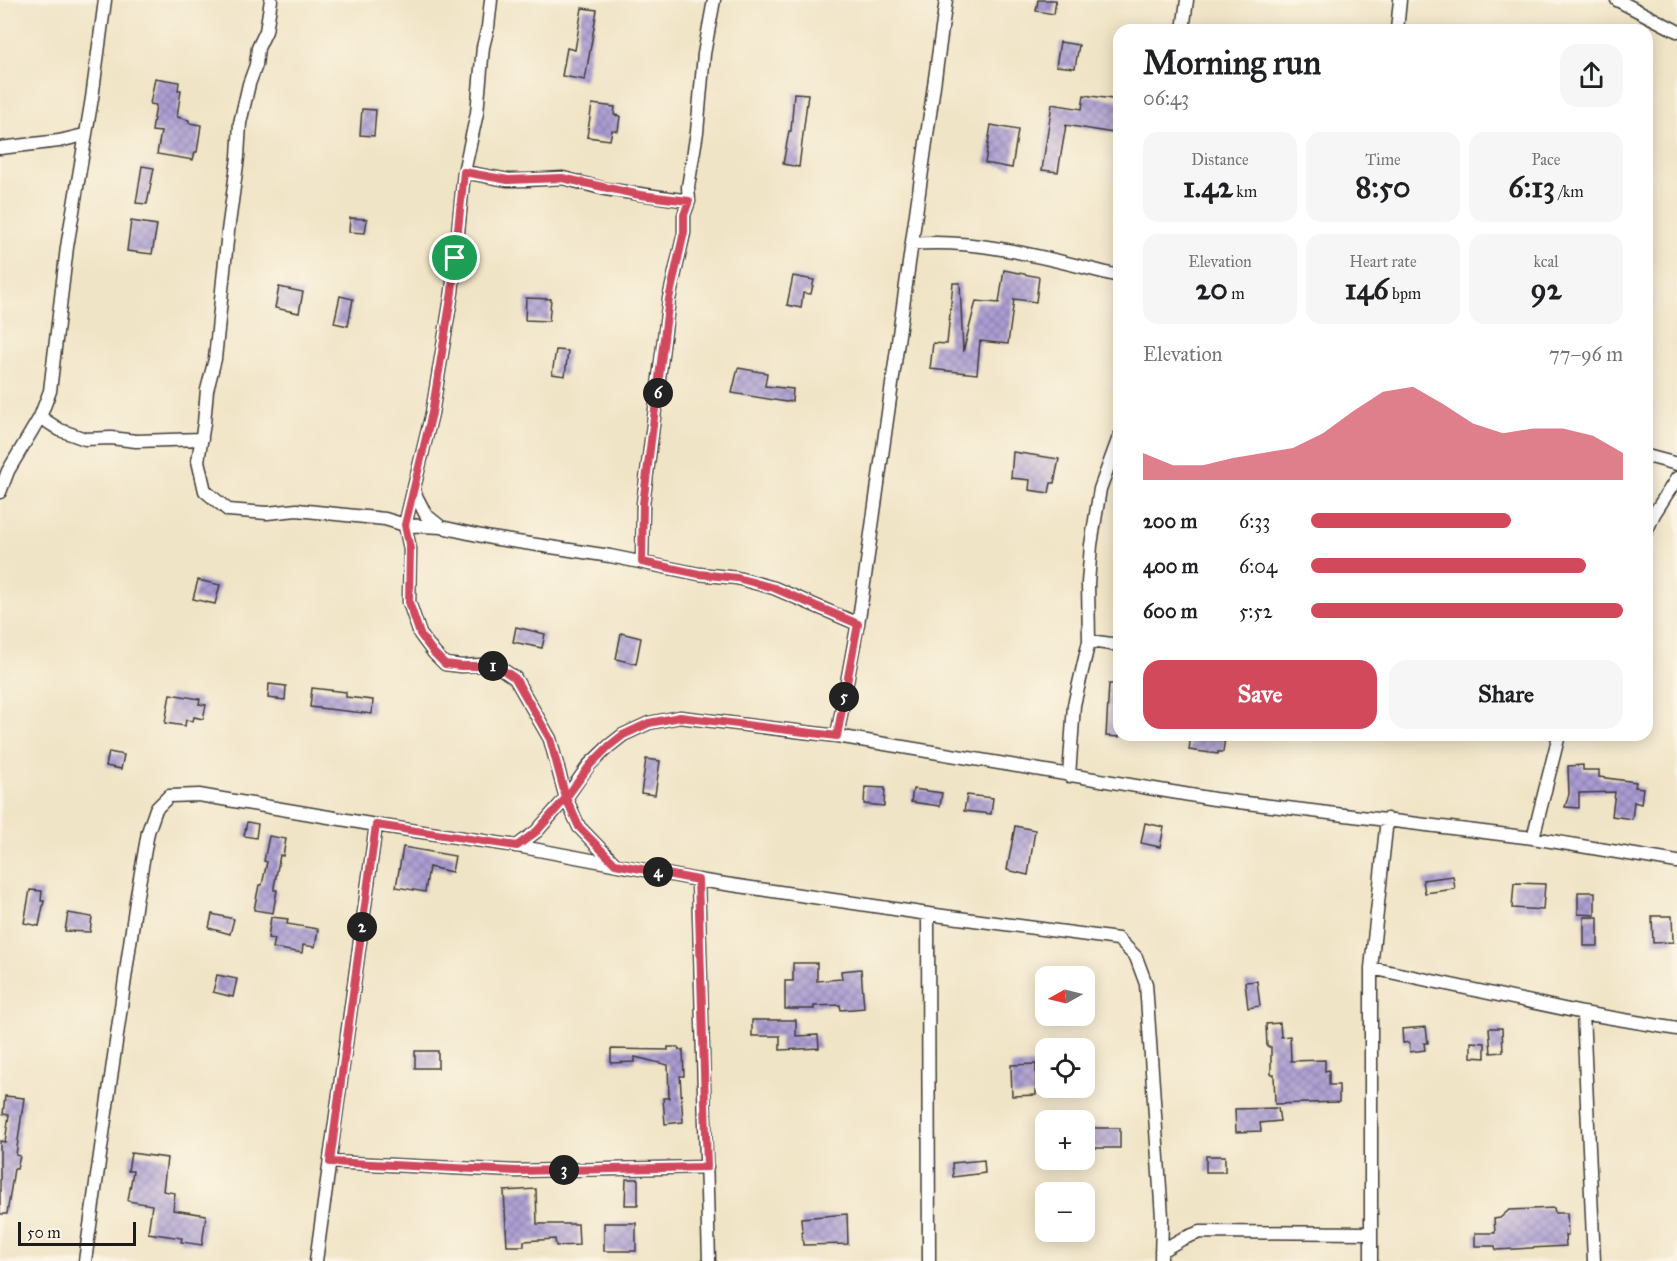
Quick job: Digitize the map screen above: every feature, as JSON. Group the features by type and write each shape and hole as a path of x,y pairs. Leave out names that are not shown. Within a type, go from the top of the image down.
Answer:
{"street":[{"path":"0,492 8,471 40,417 50,391 67,247 92,98 105,0"},
{"path":"271,0 266,31 258,48 256,65 240,123 215,359 207,390 198,461 205,491 228,510 267,513 297,510 385,519 405,525 441,527 491,538 642,562 699,574 737,578 774,588 858,624"},
{"path":"491,0 483,47 477,113 464,172 452,292 432,413 405,525 410,549 409,602 420,634 445,664 497,666 515,678 550,739 566,798 579,827 615,864"},
{"path":"642,562 643,504 669,299 684,232 684,215 689,201 688,187 697,132 704,54 714,0"},
{"path":"837,736 858,624 946,0"},
{"path":"1185,24 1187,0"},
{"path":"1398,24 1400,0"},
{"path":"1617,0 1677,31"},
{"path":"0,148 59,141 84,135"},
{"path":"464,172 508,180 562,178 617,191 689,201"},
{"path":"912,244 935,242 968,244 1113,275"},
{"path":"40,417 60,430 85,439 202,440"},
{"path":"1069,776 1074,705 1089,641 1088,583 1091,545 1100,489 1113,453"},
{"path":"1653,458 1677,464"},
{"path":"1653,516 1677,478"},
{"path":"414,492 426,515 441,527"},
{"path":"1089,641 1113,644"},
{"path":"517,846 537,831 566,798 590,765 609,746 623,735 649,723 680,717 837,736 1214,799 1533,838 1677,862"},
{"path":"1533,838 1557,741"},
{"path":"85,1261 136,901 148,832 156,809 170,796 198,795 517,846 698,880 1118,939 1136,957 1146,984 1162,1217 1161,1256"},
{"path":"1371,1261 1371,968 1387,819"},
{"path":"316,1261 376,825"},
{"path":"698,880 709,1261"},
{"path":"928,914 929,1261"},
{"path":"1371,968 1582,1013 1677,1029"},
{"path":"1582,1013 1594,1261"},
{"path":"330,1162 516,1171 707,1167"},
{"path":"1161,1256 1182,1239 1200,1232 1371,1233"}],"building":[{"path":"1038,0 1056,0 1054,14 1036,11"},
{"path":"582,8 597,10 585,80 562,76 567,48 575,50"},
{"path":"1060,42 1079,45 1075,68 1056,66"},
{"path":"155,78 179,82 178,90 181,90 177,117 189,120 189,123 201,125 197,152 193,160 157,154 161,132 152,131 156,105 150,104"},
{"path":"794,93 808,94 799,167 783,164 789,131 791,131"},
{"path":"1084,95 1113,99 1113,133 1066,125 1058,172 1042,170 1052,104 1082,109"},
{"path":"592,104 615,107 614,115 620,116 618,131 612,130 610,140 587,137"},
{"path":"362,109 376,110 374,136 360,135"},
{"path":"991,125 1018,130 1012,168 985,163"},
{"path":"142,166 154,168 147,204 136,203"},
{"path":"350,218 367,219 365,233 349,232"},
{"path":"131,221 157,225 152,254 127,251"},
{"path":"1004,270 1039,277 1036,302 1014,299 1008,344 980,341 977,374 930,369 933,343 947,344 953,283 960,283 963,352 976,301 999,303"},
{"path":"793,276 814,280 811,294 803,293 801,308 787,305"},
{"path":"279,287 303,292 299,313 275,308"},
{"path":"340,296 353,299 348,326 334,323"},
{"path":"526,298 551,299 549,321 525,320"},
{"path":"556,350 568,351 565,376 552,374"},
{"path":"738,368 767,373 765,386 793,389 792,401 732,393"},
{"path":"1013,452 1059,459 1054,483 1051,483 1049,493 1029,490 1030,480 1011,478"},
{"path":"198,580 220,585 215,604 193,599"},
{"path":"516,627 545,634 542,648 513,642"},
{"path":"621,633 641,638 636,664 616,659"},
{"path":"269,684 286,686 285,700 268,698"},
{"path":"1109,684 1113,684 1113,737 1106,736"},
{"path":"312,688 346,692 346,697 373,700 372,714 310,707"},
{"path":"170,694 200,699 199,704 206,705 203,719 194,717 193,721 186,720 185,726 165,723"},
{"path":"1190,741 1224,741 1223,752 1218,752 1218,754 1189,750"},
{"path":"109,752 124,755 121,769 106,766"},
{"path":"646,759 660,761 655,795 641,793"},
{"path":"1583,765 1583,770 1599,770 1599,777 1636,782 1635,787 1643,788 1641,804 1634,802 1632,819 1612,816 1615,792 1579,793 1579,808 1565,807 1569,794 1568,766"},
{"path":"865,787 885,788 884,806 864,804"},
{"path":"913,789 942,793 940,806 911,802"},
{"path":"967,795 993,798 991,814 964,811"},
{"path":"247,822 258,824 256,838 244,836"},
{"path":"1145,823 1164,827 1160,847 1141,843"},
{"path":"1015,826 1035,830 1028,875 1007,870"},
{"path":"269,836 286,839 283,856 280,855 274,887 274,890 277,890 273,913 254,910 267,862 264,861"},
{"path":"403,847 455,856 452,872 429,867 425,892 396,887"},
{"path":"1453,876 1455,889 1425,893 1423,880"},
{"path":"1514,883 1545,884 1543,910 1512,908"},
{"path":"30,890 42,891 41,901 44,901 39,926 24,923"},
{"path":"1578,892 1595,892 1595,915 1578,914"},
{"path":"68,913 92,917 90,932 65,931"},
{"path":"212,914 234,919 230,934 209,928"},
{"path":"1652,916 1672,916 1673,942 1653,943"},
{"path":"271,917 288,919 287,924 318,929 315,947 303,945 302,953 273,948 275,939 268,938"},
{"path":"1584,917 1598,917 1598,946 1584,946"},
{"path":"793,963 817,963 817,981 842,979 841,971 861,969 864,1008 841,1010 840,1005 814,1006 814,1009 785,1009 785,981 793,981"},
{"path":"217,975 237,979 233,997 213,992"},
{"path":"1257,981 1260,1006 1248,1008 1245,982"},
{"path":"752,1020 796,1020 796,1036 818,1035 819,1048 780,1050 780,1036 752,1036"},
{"path":"1280,1023 1281,1037 1290,1036 1291,1061 1325,1060 1325,1071 1329,1070 1329,1085 1339,1085 1339,1102 1275,1104 1274,1074 1271,1074 1271,1047 1267,1047 1266,1024"},
{"path":"1426,1027 1428,1043 1424,1043 1425,1050 1410,1052 1409,1042 1403,1043 1402,1029"},
{"path":"1489,1028 1502,1028 1503,1052 1491,1053"},
{"path":"1471,1042 1485,1043 1485,1058 1471,1057"},
{"path":"668,1047 678,1047 679,1050 683,1050 684,1076 680,1076 683,1122 665,1124 663,1098 669,1098 668,1065 635,1057 635,1062 611,1063 611,1049 668,1050"},
{"path":"415,1051 438,1051 438,1068 415,1068"},
{"path":"1035,1064 1035,1095 1012,1096 1011,1065"},
{"path":"5,1096 24,1098 16,1155 20,1156 17,1169 14,1169 7,1214 0,1214 0,1141 5,1142 9,1115 3,1114"},
{"path":"1278,1108 1280,1121 1260,1123 1261,1131 1236,1132 1235,1109"},
{"path":"1095,1128 1120,1128 1120,1148 1095,1148"},
{"path":"131,1153 167,1158 163,1191 175,1193 173,1210 206,1215 202,1245 181,1242 182,1238 148,1233 152,1205 128,1201 133,1171 128,1171"},
{"path":"1206,1156 1225,1156 1225,1172 1206,1172"},
{"path":"984,1160 985,1173 953,1177 952,1163"},
{"path":"626,1179 638,1179 638,1205 625,1205"},
{"path":"536,1189 537,1224 578,1224 579,1245 556,1246 555,1239 524,1241 524,1246 507,1246 504,1191"},
{"path":"1554,1208 1555,1213 1567,1213 1566,1246 1496,1250 1495,1246 1475,1246 1475,1233 1495,1233 1494,1219 1500,1218 1509,1210"},
{"path":"847,1214 848,1244 803,1245 801,1218"},
{"path":"604,1223 636,1223 636,1251 604,1251"}],"route":[{"path":"455,258 452,292 432,413 405,525 410,549 409,602 420,634 445,664 497,666 515,678 550,739 566,798 537,831 517,846 376,825 330,1162 516,1171 707,1167 698,880 615,864 579,827 566,798 590,765 609,746 623,735 649,723 680,717 837,736 858,624 774,588 737,578 699,574 642,562 643,504 669,299 678,250 684,232 684,215 689,201 605,189 562,178 508,180 464,172 455,258"}]}
